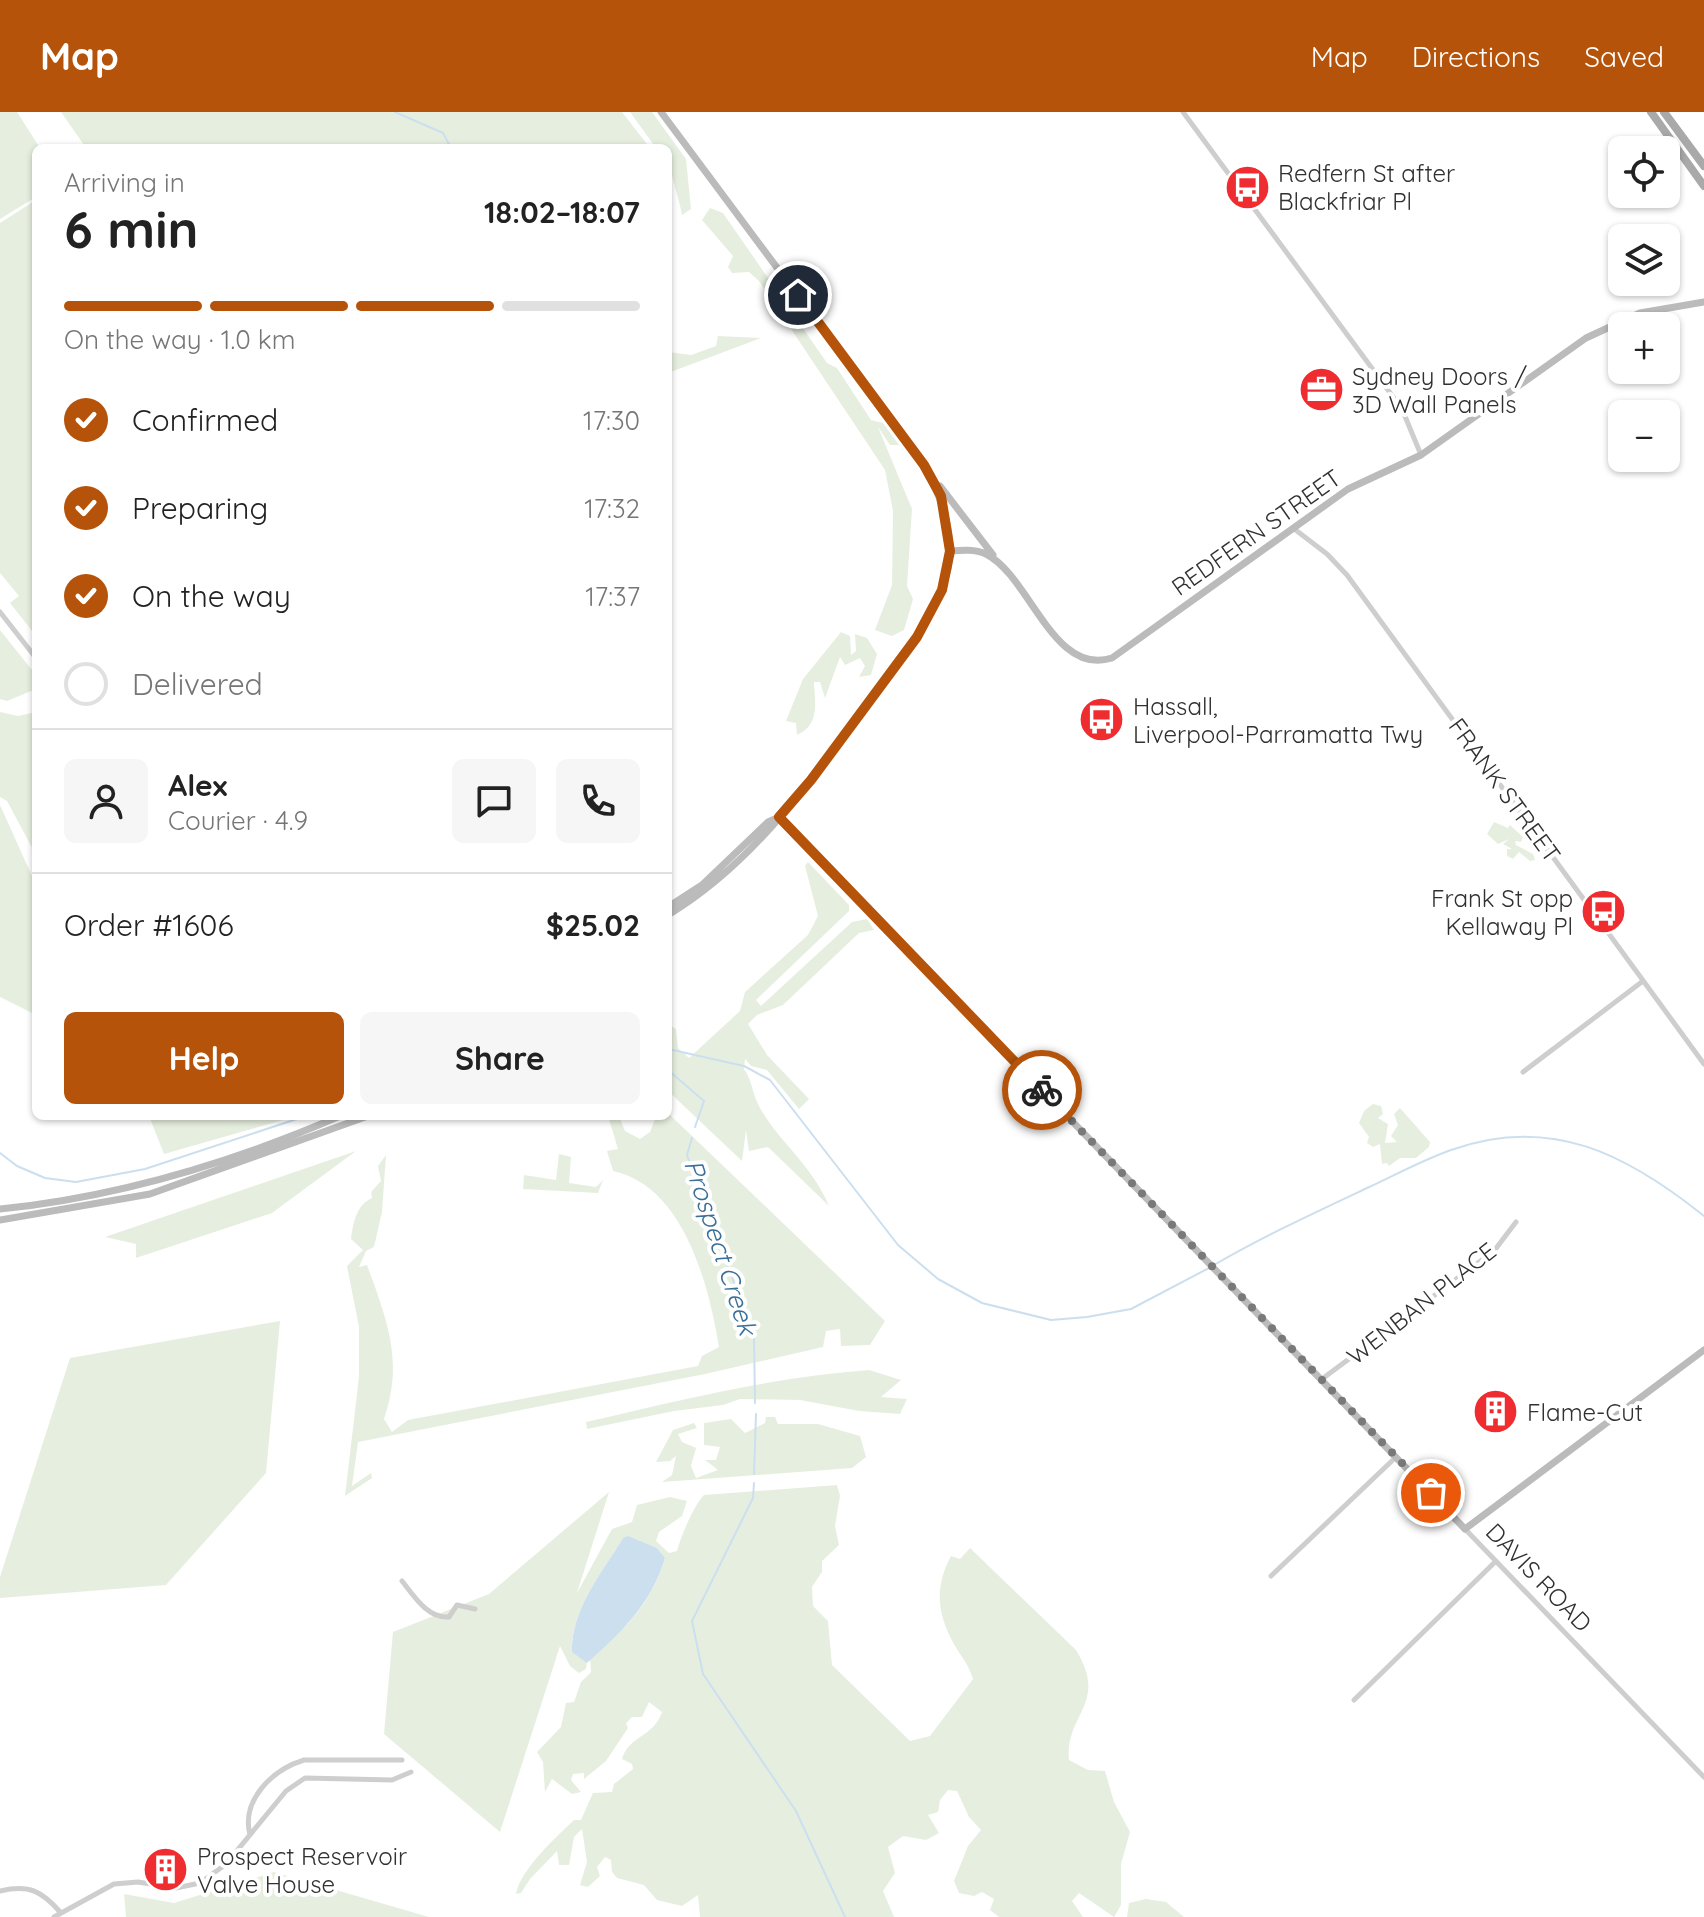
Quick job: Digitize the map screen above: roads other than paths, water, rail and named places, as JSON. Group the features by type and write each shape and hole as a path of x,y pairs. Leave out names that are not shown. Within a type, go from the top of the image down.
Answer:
{"main road":[{"path":"1651,112 1704,186"},
{"path":"1664,112 1704,166"}],"street":[{"path":"661,112 1000,564"},
{"path":"1183,112 1402,409 1421,455"},
{"name":"REDFERN STREET","path":"1000,564 1067,647 1088,661 1112,658 1348,489 1421,455 1604,327 1640,313 1704,302"},
{"path":"672,912 709,888 773,827 917,637 942,590 950,551 941,496 924,465"},
{"name":"FRANK STREET","path":"1293,528 1327,554 1347,575 1704,1064"},
{"path":"950,551 971,550 986,554 1000,564"},
{"path":"0,612 32,653"},
{"path":"672,904 702,885 768,822 779,817"},
{"name":"DAVIS ROAD","path":"779,817 1704,1777"},
{"path":"1523,1072 1643,981"},
{"path":"0,1209 80,1200 150,1184 329,1120"},
{"path":"0,1220 150,1194 357,1120"},
{"name":"WENBAN PLACE","path":"1322,1379 1494,1251 1516,1222"},
{"path":"1465,1529 1704,1350"},
{"path":"1271,1576 1396,1457"},
{"path":"1354,1700 1496,1561"},
{"path":"402,1581 428,1611 442,1618 449,1617 457,1605 475,1609"},
{"path":"250,1835 246,1819 256,1795 292,1763 304,1760 402,1760"},
{"path":"54,1917 114,1884 138,1882 176,1888 200,1883 226,1864 286,1791 305,1778 392,1780 411,1772"},
{"path":"0,1891 29,1887 40,1892 61,1913"}],"water":[{"path":"628,1536 657,1548 665,1558 644,1603 587,1663 572,1652 577,1621 597,1578 623,1538"}],"waterway":[{"name":"Prospect Creek","path":"395,112 443,133 449,144"},
{"path":"672,1050 744,1066 770,1080 898,1245 938,1279 982,1303 1051,1320 1087,1317 1131,1309 1209,1268"},
{"name":"Prospect Creek","path":"672,1073 704,1101 695,1127"},
{"path":"0,1153 17,1166 45,1178 76,1182 145,1169 294,1120"},
{"path":"1214,1265 1420,1163 1487,1140 1522,1137 1555,1139 1586,1147 1646,1175 1704,1216"},
{"name":"Prospect Creek","path":"692,1138 687,1155 754,1337 755,1403"},
{"name":"Prospect Creek","path":"754,1474 756,1414"},
{"name":"Prospect Creek","path":"754,1483 753,1498 692,1621 703,1674 796,1811 845,1917"}],"place":[{"name":"Redfern St after Blackfriar Pl","path":"1247,187"},
{"name":"Sydney Doors / 3D Wall Panels","path":"1321,390"},
{"name":"Hassall, Liverpool-Parramatta Twy","path":"1102,720"},
{"name":"Frank St opp Kellaway Pl","path":"1604,912"},
{"name":"Flame-Cut","path":"1496,1412"},
{"name":"Prospect Reservoir Valve House","path":"166,1870"}]}
